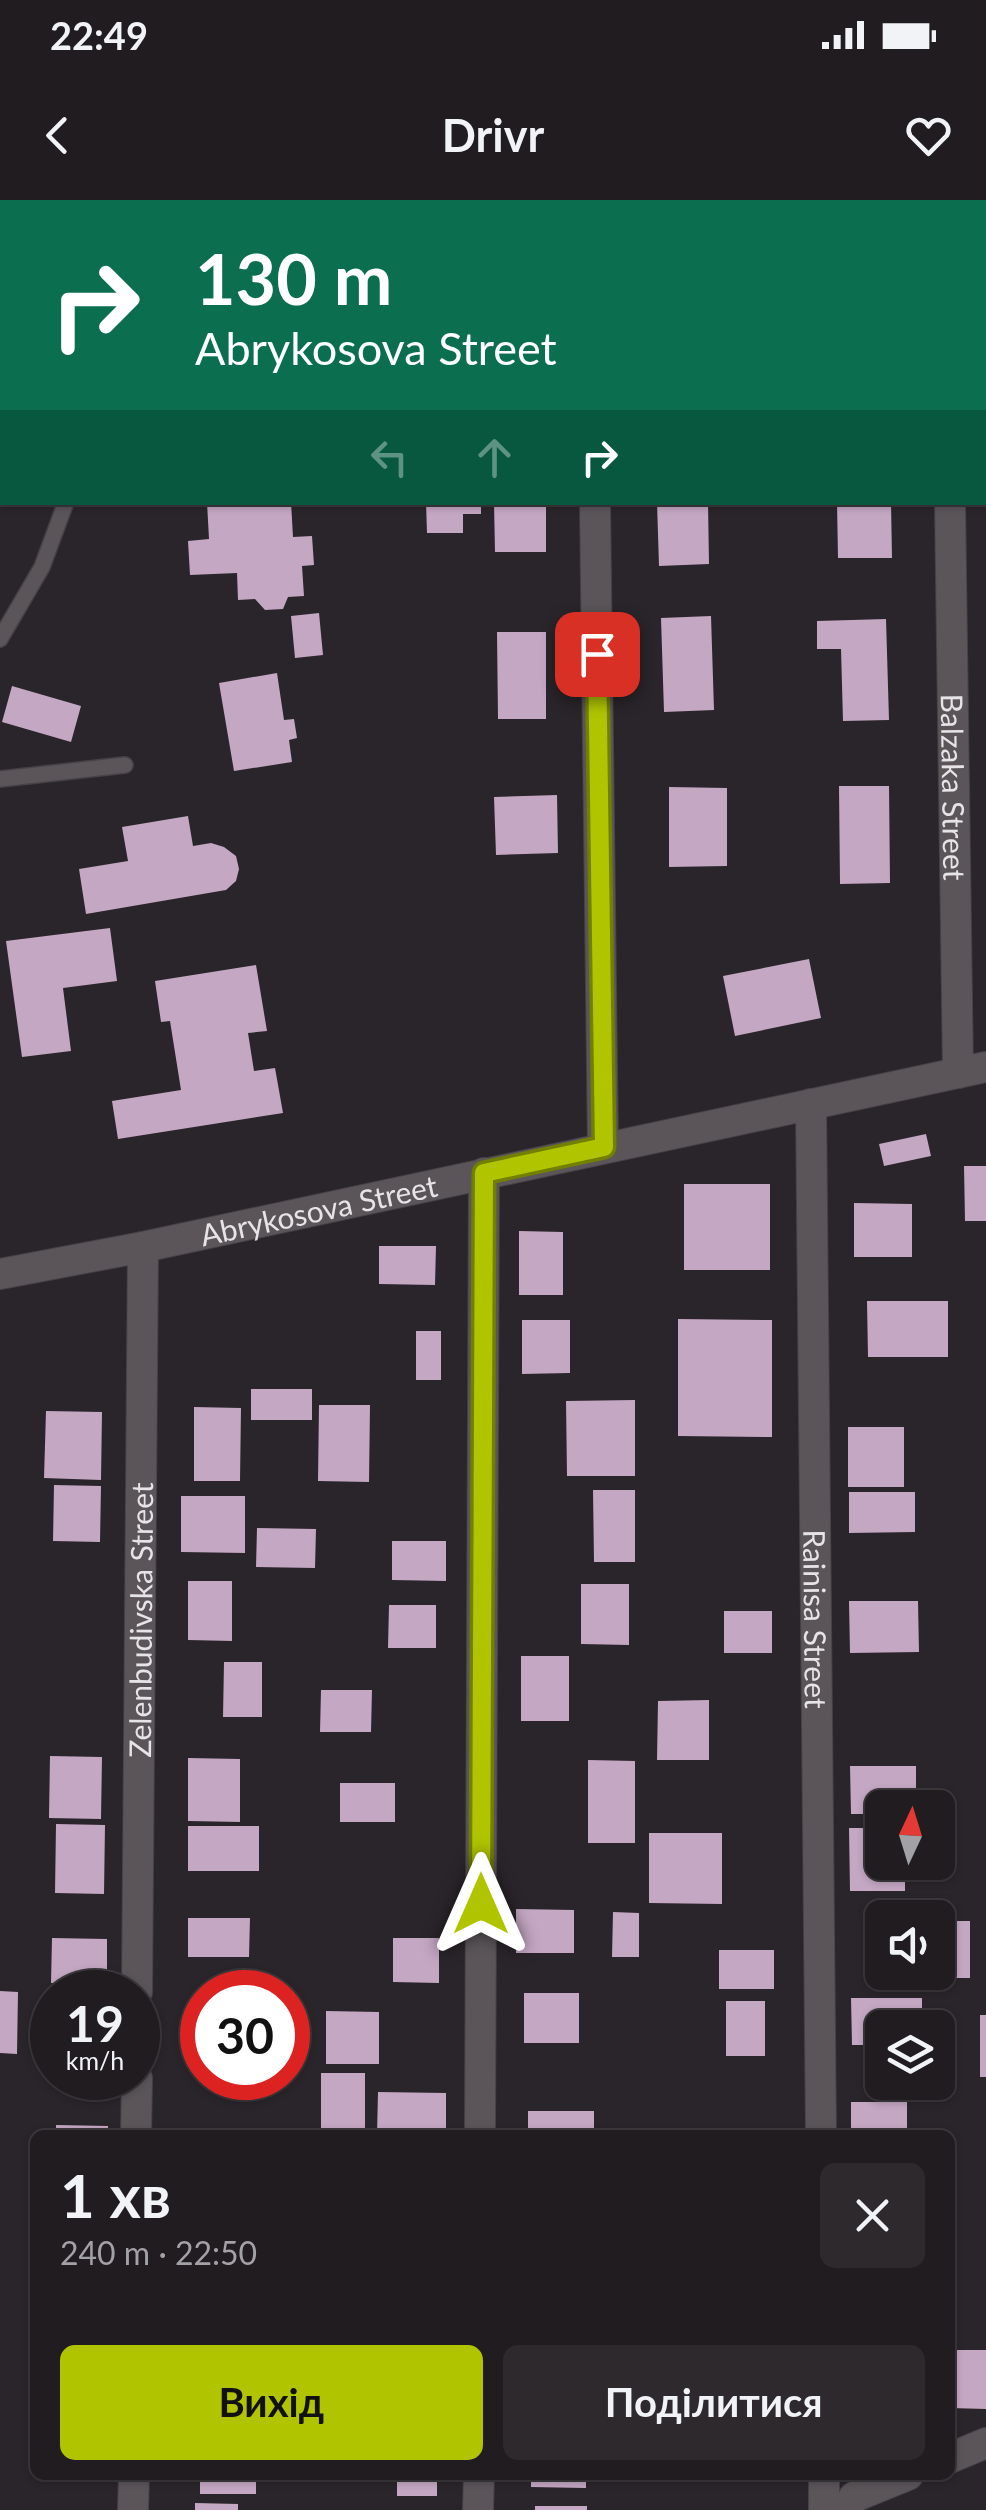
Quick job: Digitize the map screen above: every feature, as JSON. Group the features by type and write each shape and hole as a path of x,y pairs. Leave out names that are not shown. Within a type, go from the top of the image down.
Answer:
{"street":[{"path":"595,505 604,1147"},
{"name":"Balzaka Street","path":"950,505 972,1070"},
{"name":"Abrykosova Street","path":"0,1274 972,1070"},
{"name":"Rainisa Street","path":"811,1104 821,2130"},
{"path":"480,2130 484,1173"},
{"name":"Zelenbudivska Street","path":"137,1970 143,1246"},
{"path":"136,2130 137,2100"},
{"path":"955,2456 986,2443"},
{"path":"134,2480 134,2510"},
{"path":"478,2480 478,2510"},
{"path":"824,2480 824,2510"},
{"path":"846,2510 854,2497 896,2480"}],"lane":[{"path":"0,639 42,566 65,505"},
{"path":"0,779 126,765"}],"building":[{"path":"207,505 291,505 293,537 312,536 314,565 302,566 304,596 288,597 283,609 265,610 255,599 238,600 237,573 190,575 188,541 209,539"},
{"path":"426,505 481,505 481,514 463,514 463,533 427,533"},
{"path":"494,505 546,505 546,552 495,552"},
{"path":"657,505 708,505 709,564 659,566"},
{"path":"837,505 891,505 892,558 838,558"},
{"path":"319,613 323,655 295,658 291,616"},
{"path":"711,616 714,710 664,712 661,618"},
{"path":"886,619 889,720 843,721 841,649 817,649 817,621"},
{"path":"497,632 546,632 546,719 498,719"},
{"path":"277,673 284,720 294,719 297,738 289,740 292,762 234,771 219,683"},
{"path":"12,686 81,706 71,742 2,722"},
{"path":"839,786 889,786 890,883 840,884"},
{"path":"669,787 727,788 727,866 669,867"},
{"path":"557,795 558,853 496,855 494,797"},
{"path":"188,816 193,846 211,843 236,856 236,881 226,890 86,914 79,869 128,861 122,827"},
{"path":"110,928 117,981 63,988 71,1051 22,1057 6,941"},
{"path":"809,959 821,1018 735,1036 723,976"},
{"path":"256,965 267,1031 248,1033 254,1071 275,1068 283,1113 118,1139 112,1101 181,1090 170,1021 161,1022 155,981"},
{"path":"926,1134 931,1156 884,1166 879,1144"},
{"path":"964,1166 986,1166 986,1221 965,1221"},
{"path":"684,1184 770,1184 770,1270 684,1270"},
{"path":"854,1203 912,1204 912,1257 854,1257"},
{"path":"519,1231 563,1232 563,1295 519,1295"},
{"path":"379,1246 436,1246 435,1285 379,1284"},
{"path":"867,1301 948,1301 948,1357 868,1357"},
{"path":"678,1319 772,1320 772,1437 678,1436"},
{"path":"522,1320 570,1320 570,1373 522,1374"},
{"path":"416,1331 441,1331 441,1380 416,1380"},
{"path":"251,1389 312,1389 312,1420 251,1420"},
{"path":"635,1400 635,1476 567,1476 566,1401"},
{"path":"319,1405 370,1405 369,1482 318,1481"},
{"path":"194,1407 241,1408 240,1481 194,1481"},
{"path":"46,1411 102,1412 101,1480 44,1478"},
{"path":"848,1427 904,1427 904,1487 848,1487"},
{"path":"54,1485 101,1486 100,1542 53,1541"},
{"path":"593,1490 635,1490 635,1562 594,1562"},
{"path":"849,1492 915,1492 915,1532 849,1533"},
{"path":"181,1496 245,1496 245,1553 181,1552"},
{"path":"257,1528 316,1529 315,1568 256,1567"},
{"path":"392,1541 446,1541 446,1581 392,1580"},
{"path":"188,1581 232,1581 232,1641 188,1640"},
{"path":"581,1584 629,1584 629,1645 581,1644"},
{"path":"849,1601 918,1601 919,1652 850,1653"},
{"path":"389,1605 436,1605 436,1648 388,1648"},
{"path":"724,1611 772,1611 772,1653 724,1653"},
{"path":"521,1656 569,1656 569,1721 521,1721"},
{"path":"224,1662 262,1662 262,1717 223,1717"},
{"path":"321,1690 372,1690 371,1732 320,1732"},
{"path":"709,1700 709,1760 657,1760 658,1701"},
{"path":"50,1756 102,1757 101,1819 49,1818"},
{"path":"188,1758 240,1759 240,1822 188,1821"},
{"path":"588,1760 635,1761 635,1843 588,1843"},
{"path":"850,1766 916,1766 916,1790 865,1790 865,1814 851,1814"},
{"path":"340,1783 395,1783 395,1822 340,1822"},
{"path":"56,1824 105,1825 104,1894 55,1893"},
{"path":"188,1826 259,1826 259,1871 188,1871"},
{"path":"849,1828 865,1828 865,1880 905,1880 905,1891 850,1891"},
{"path":"649,1833 722,1833 722,1904 649,1903"},
{"path":"516,1909 574,1910 574,1953 516,1953"},
{"path":"613,1912 639,1913 639,1957 612,1957"},
{"path":"188,1918 250,1918 249,1957 188,1957"},
{"path":"955,1921 970,1921 970,1978 955,1978"},
{"path":"52,1938 107,1939 107,1970 51,1970"},
{"path":"393,1938 439,1938 439,1983 393,1982"},
{"path":"719,1950 774,1950 774,1989 719,1989"},
{"path":"0,1991 18,1992 17,2054 0,2053"},
{"path":"524,1993 579,1993 579,2043 524,2043"},
{"path":"851,1998 922,1998 922,2010 865,2010 865,2045 852,2045"},
{"path":"726,2001 765,2001 765,2056 726,2056"},
{"path":"326,2011 379,2012 379,2064 326,2064"},
{"path":"980,2015 986,2015 986,2077 980,2077"},
{"path":"321,2073 365,2073 365,2130 321,2130"},
{"path":"378,2092 446,2093 446,2130 377,2130"},
{"path":"851,2102 907,2102 907,2130 851,2130"},
{"path":"528,2111 594,2111 594,2130 528,2130"},
{"path":"56,2125 108,2126 108,2130 56,2130"},
{"path":"955,2350 986,2350 986,2409 955,2408"},
{"path":"200,2480 256,2480 256,2494 200,2494"},
{"path":"397,2480 437,2480 437,2496 397,2496"},
{"path":"531,2480 586,2480 586,2488 531,2487"},
{"path":"195,2503 238,2504 238,2510 195,2510"},
{"path":"535,2506 587,2506 587,2510 535,2510"}],"route":[{"path":"481,1904 484,1173 604,1147 597,654"}]}
